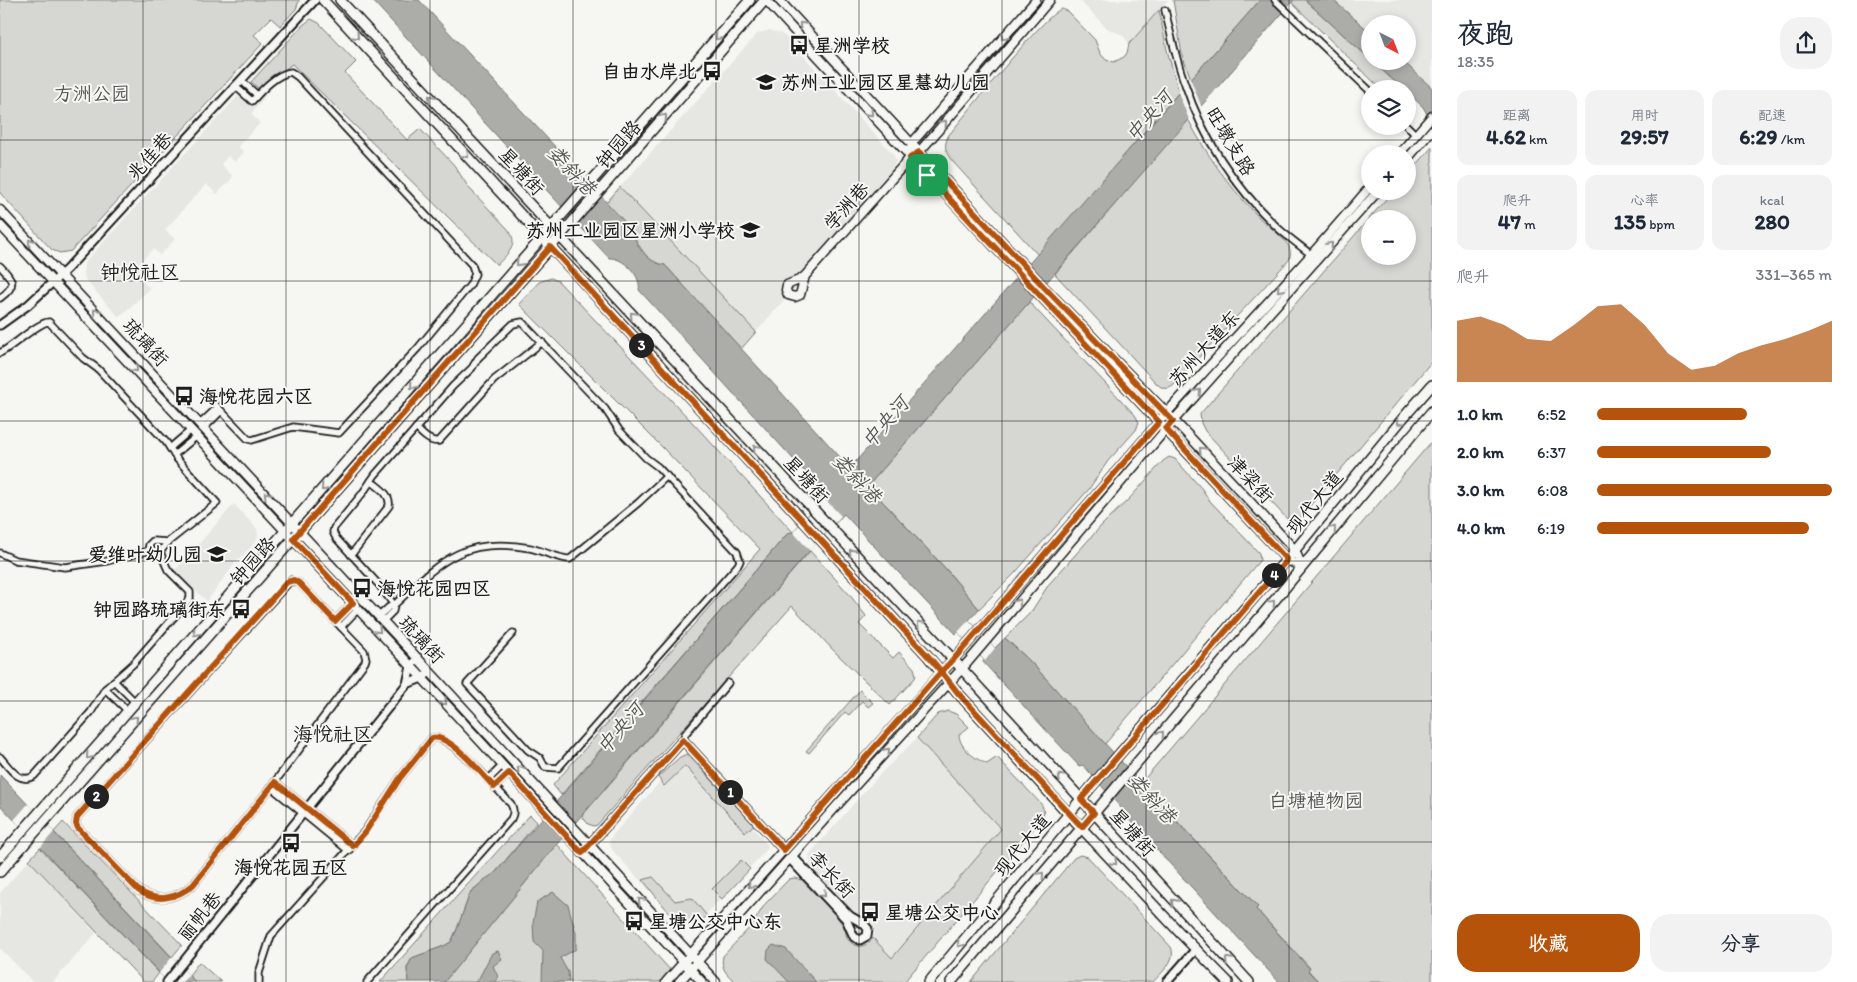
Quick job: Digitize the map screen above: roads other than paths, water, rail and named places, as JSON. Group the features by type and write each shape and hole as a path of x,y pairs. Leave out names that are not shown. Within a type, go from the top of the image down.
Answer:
{"main road":[{"name":"星塘街","path":"323,0 927,655 1082,827 1228,982"},
{"name":"星塘街","path":"340,0 962,669 1249,982"},
{"name":"钟园路","path":"0,857 750,0"},
{"name":"钟园路","path":"0,872 597,194 765,0"},
{"name":"津梁街","path":"765,0 910,158 1287,560 1302,567"},
{"name":"津梁街","path":"778,0 1025,267 1295,550 1302,567"},
{"path":"910,158 912,143 1036,0"},
{"name":"学洲巷","path":"805,276 910,158 919,152 1050,0"},
{"path":"1408,145 1430,118"},
{"path":"1416,149 1432,130"},
{"name":"苏州大道东","path":"679,982 977,652 1314,257 1361,198"},
{"name":"苏州大道东","path":"666,982 685,963 713,928 953,660 1166,414 1369,200"},
{"name":"琉璃街","path":"0,210 292,522 716,982"},
{"name":"琉璃街","path":"0,224 702,982"},
{"name":"现代大道","path":"929,982 1096,781 1118,758 1287,560 1432,385"},
{"name":"现代大道","path":"951,982 1432,411"}],"street":[{"name":"兆佳巷","path":"0,325 28,305 62,275 315,0"},
{"path":"1276,0 1361,82"},
{"name":"旺墩支路","path":"1165,10 1184,83 1196,114 1220,159 1246,193 1278,228 1314,257"},
{"path":"208,397 244,436 252,440 293,426 339,433 418,348 470,285 475,274 472,265 298,77 291,72 284,74 269,84 252,101 235,86"},
{"path":"241,80 258,95"},
{"path":"0,266 11,278 12,283 10,290 0,298"},
{"path":"0,353 20,341 42,322 49,322 83,358 98,369 166,442 174,455 217,503 168,542 160,552"},
{"path":"394,605 380,586 336,538 334,528 416,428 453,386 472,368 478,358 513,324 519,322 525,324 606,409 619,430 666,476 737,552 740,560 725,580 558,768 545,767 540,758 528,750 467,684 513,633"},
{"path":"416,428 433,442 439,440 494,380 542,342"},
{"path":"202,426 219,410"},
{"path":"170,448 194,433"},
{"path":"174,455 194,433"},
{"path":"381,618 393,611 394,605 441,563 458,553 472,548 517,546 549,553 565,560 570,559 638,503 666,476"},
{"path":"351,555 389,506 390,499 388,495 371,482"},
{"path":"148,551 149,545 153,541 168,542"},
{"path":"0,553 15,560 65,567 107,562 148,551 160,552"},
{"path":"0,757 20,778 27,779 34,776 91,712 105,688 132,664 190,598 190,592 168,570 160,552"},
{"path":"294,580 299,583 335,621 364,652 366,659 364,662 273,784 193,885 178,895 167,898 145,895 138,890 76,824 77,817 287,582 294,580"},
{"path":"335,621 355,606"},
{"path":"341,626 355,606"},
{"name":"丽帆巷","path":"167,982 407,684 411,666 418,658"},
{"name":"丽帆巷","path":"407,684 422,678 430,672"},
{"path":"114,681 135,702"},
{"path":"582,853 683,740 685,734 728,683"},
{"path":"105,688 128,711"},
{"path":"259,982 259,973 271,936 366,831 400,778 434,737 441,738 449,742 488,780 511,804 514,810 511,819 367,982"},
{"name":"李长街","path":"683,740 784,850"},
{"path":"488,780 502,766"},
{"path":"494,787 509,773"},
{"path":"273,784 353,846"},
{"path":"306,810 348,851"},
{"name":"李长街","path":"791,857 850,916 867,926 867,936 860,940 854,938 846,919 791,857"},
{"path":"1167,982 1196,949"}],"water":[{"path":"372,0 419,0 635,233 637,244 644,254 654,262 665,265 850,468 1260,0 1294,0 868,486 946,569 979,609 969,620 995,648 1005,638 1029,660 1161,805 1258,907 1256,909 1310,969 1308,971 1319,982 1279,982 1124,814 1123,810 1083,765 1079,766 983,662 984,660 958,632 956,634 844,514 812,548 557,844 446,980 444,982 408,982 407,968 412,958 451,942 470,893 495,873 788,533 793,532 826,495 639,290 638,279 635,273 620,261 609,258"},
{"path":"1305,0 1333,0 1361,24 1361,51"},
{"path":"1382,70 1413,70 1432,88 1432,123 1423,107 1416,100 1416,80 1393,80"},
{"path":"0,775 195,982 168,982 0,805"},
{"path":"553,892 568,905 576,933 576,949 560,958 568,972 569,982 542,982 543,951 534,942 533,923 537,902"},
{"path":"773,945 786,949 816,982 789,982 767,959 768,950"},
{"path":"498,951 502,959 493,966 498,977 495,982 475,982 492,953"}],"place":[{"name":"星洲学校","path":"799,45"},
{"name":"自由水岸北","path":"712,71"},
{"name":"苏州工业园区星慧幼儿园","path":"766,82"},
{"name":"苏州工业园区星洲小学校","path":"750,230"},
{"name":"海悦花园六区","path":"184,396"},
{"name":"爱维叶幼儿园","path":"217,554"},
{"name":"海悦花园四区","path":"362,588"},
{"name":"钟园路琉璃街东","path":"241,609"},
{"name":"海悦花园五区","path":"291,843"},
{"name":"星塘公交中心","path":"870,912"},
{"name":"星塘公交中心东","path":"634,921"}],"district":[{"name":"钟悦社区","path":"140,272"},
{"name":"海悦社区","path":"333,734"}],"park label":[{"name":"方洲公园","path":"92,93"},
{"name":"白塘植物园","path":"1316,800"}],"water label":[{"name":"中央河","path":"1149,116"},
{"name":"娄斜港","path":"572,170"},
{"name":"中央河","path":"885,422"},
{"name":"娄斜港","path":"857,478"},
{"name":"中央河","path":"620,728"},
{"name":"娄斜港","path":"1152,798"}]}
